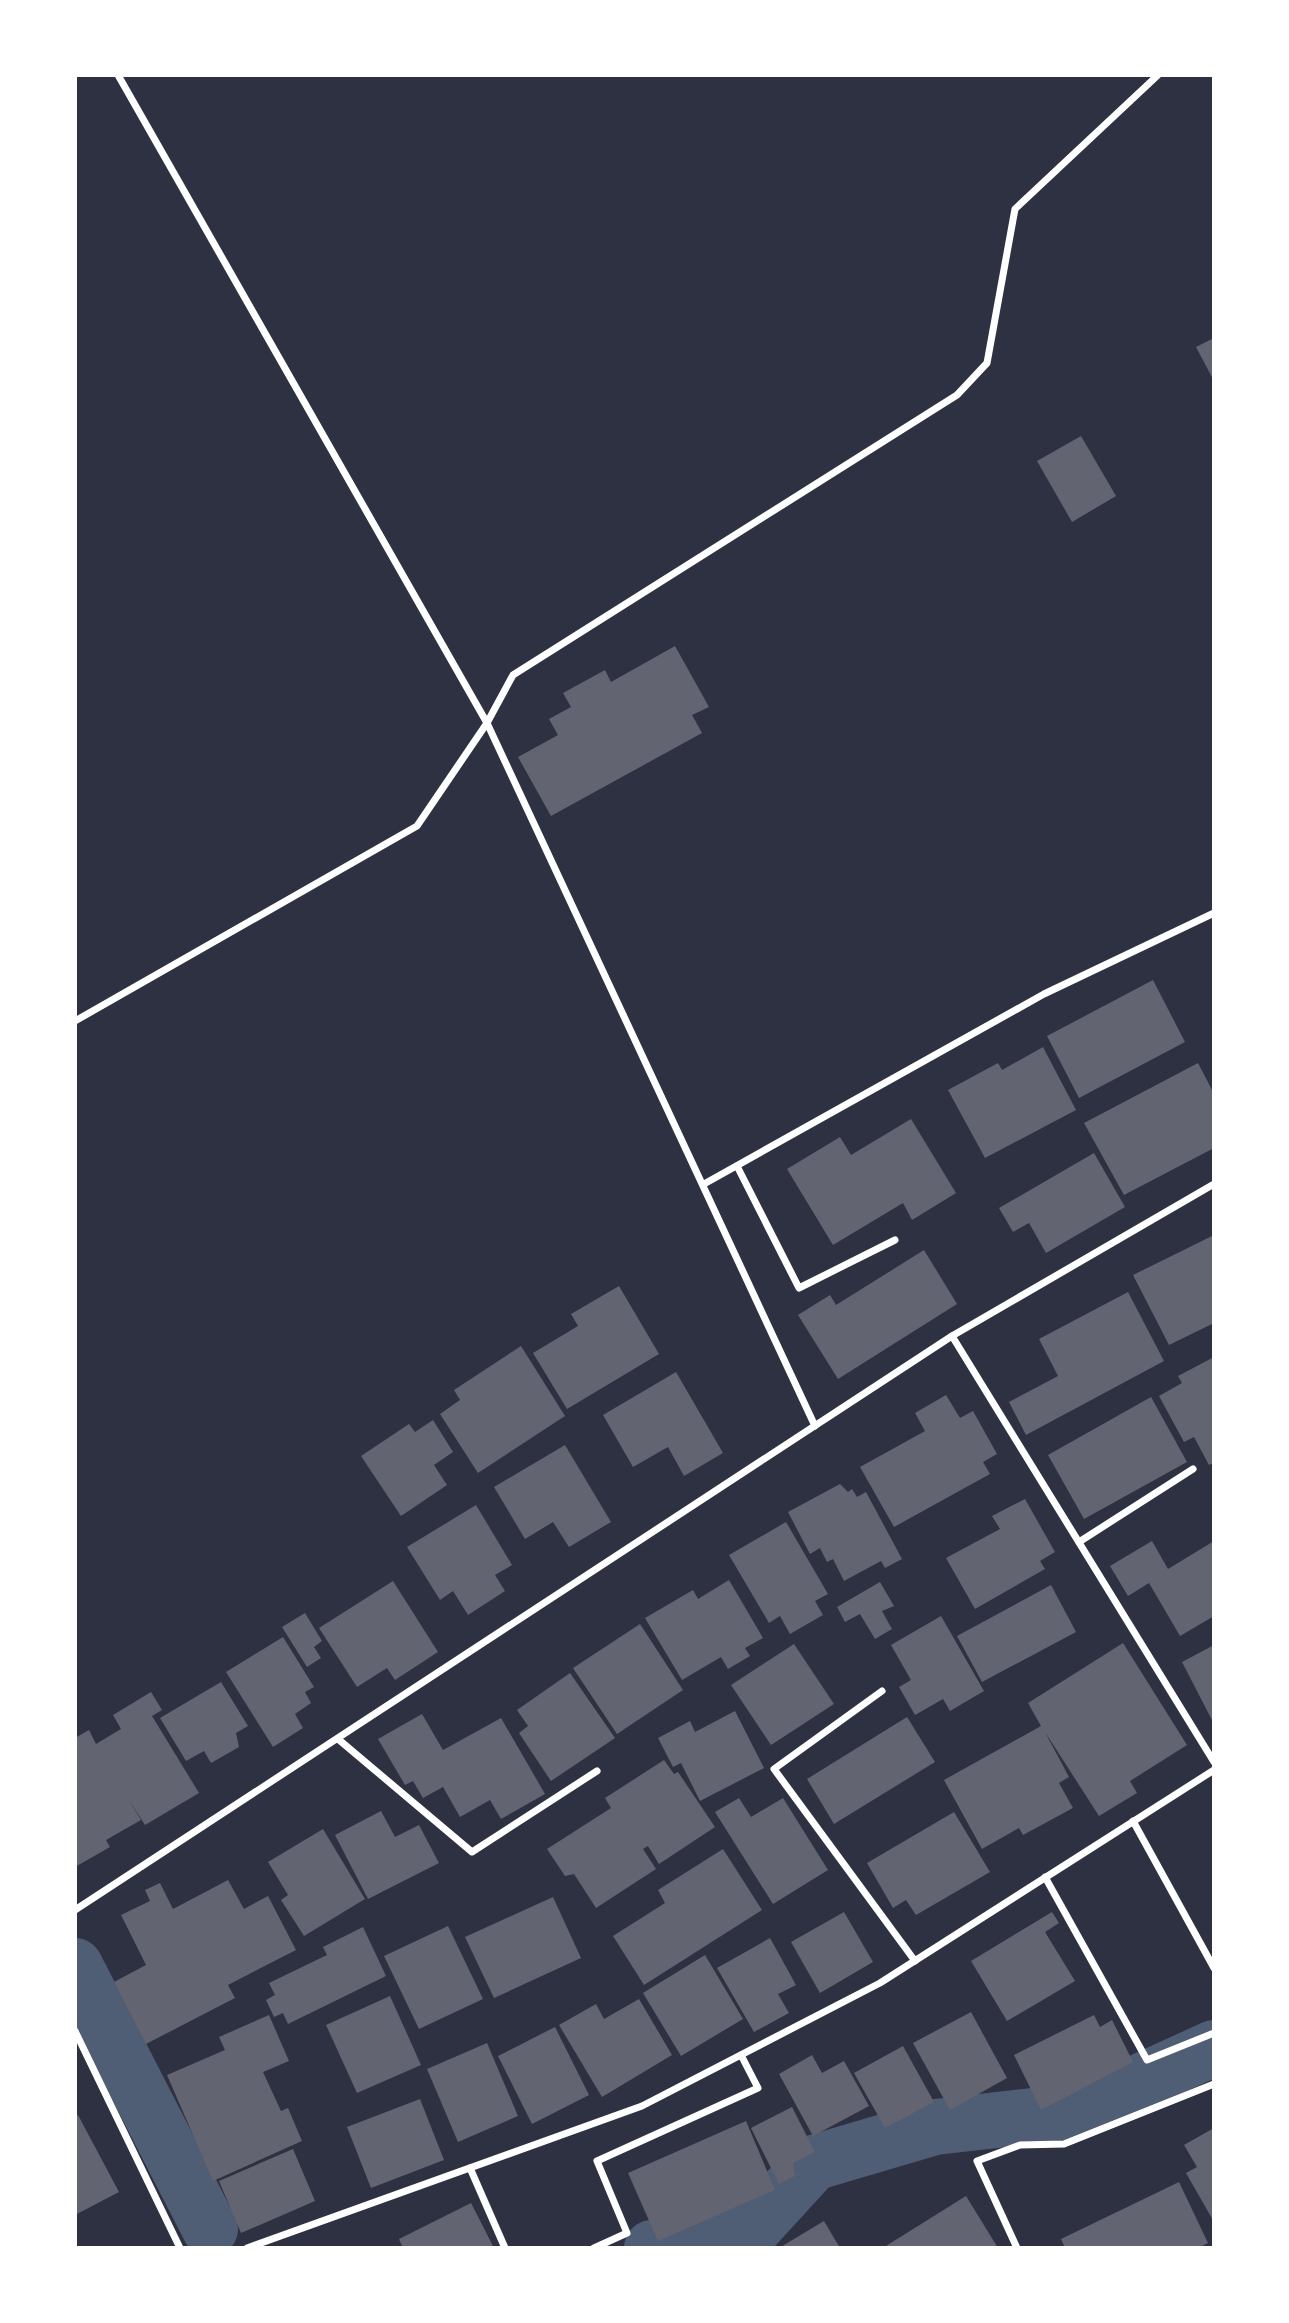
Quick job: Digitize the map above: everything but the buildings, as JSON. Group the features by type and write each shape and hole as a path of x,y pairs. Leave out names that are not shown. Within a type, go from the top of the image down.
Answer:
{"street":[{"path":"117,75 487,723 815,1426"},
{"path":"75,1021 417,826 487,723 513,675 957,395 987,363 1015,209 1158,75"},
{"path":"704,1184 1044,994 1214,913"},
{"path":"737,1166 799,1288 895,1240"},
{"path":"75,1910 952,1336 1214,1184"},
{"path":"952,1336 1214,1762"},
{"path":"1079,1542 1193,1469"},
{"path":"882,1691 774,1769 915,1961"},
{"path":"338,1739 472,1852 597,1771"},
{"path":"247,2248 642,2106 880,1983 1214,1770"},
{"path":"1133,1821 1214,1968"},
{"path":"1045,1877 1147,2060 1214,2033"},
{"path":"75,2031 180,2248"},
{"path":"594,2248 627,2232 597,2161 758,2088 741,2055"},
{"path":"1017,2248 977,2161 1020,2145 1064,2144 1214,2084"},
{"path":"470,2168 505,2248"}],"waterway":[{"path":"75,1966 210,2229"},
{"path":"652,2248 749,2233 813,2163 935,2127 1076,2111 1214,2048"}]}
